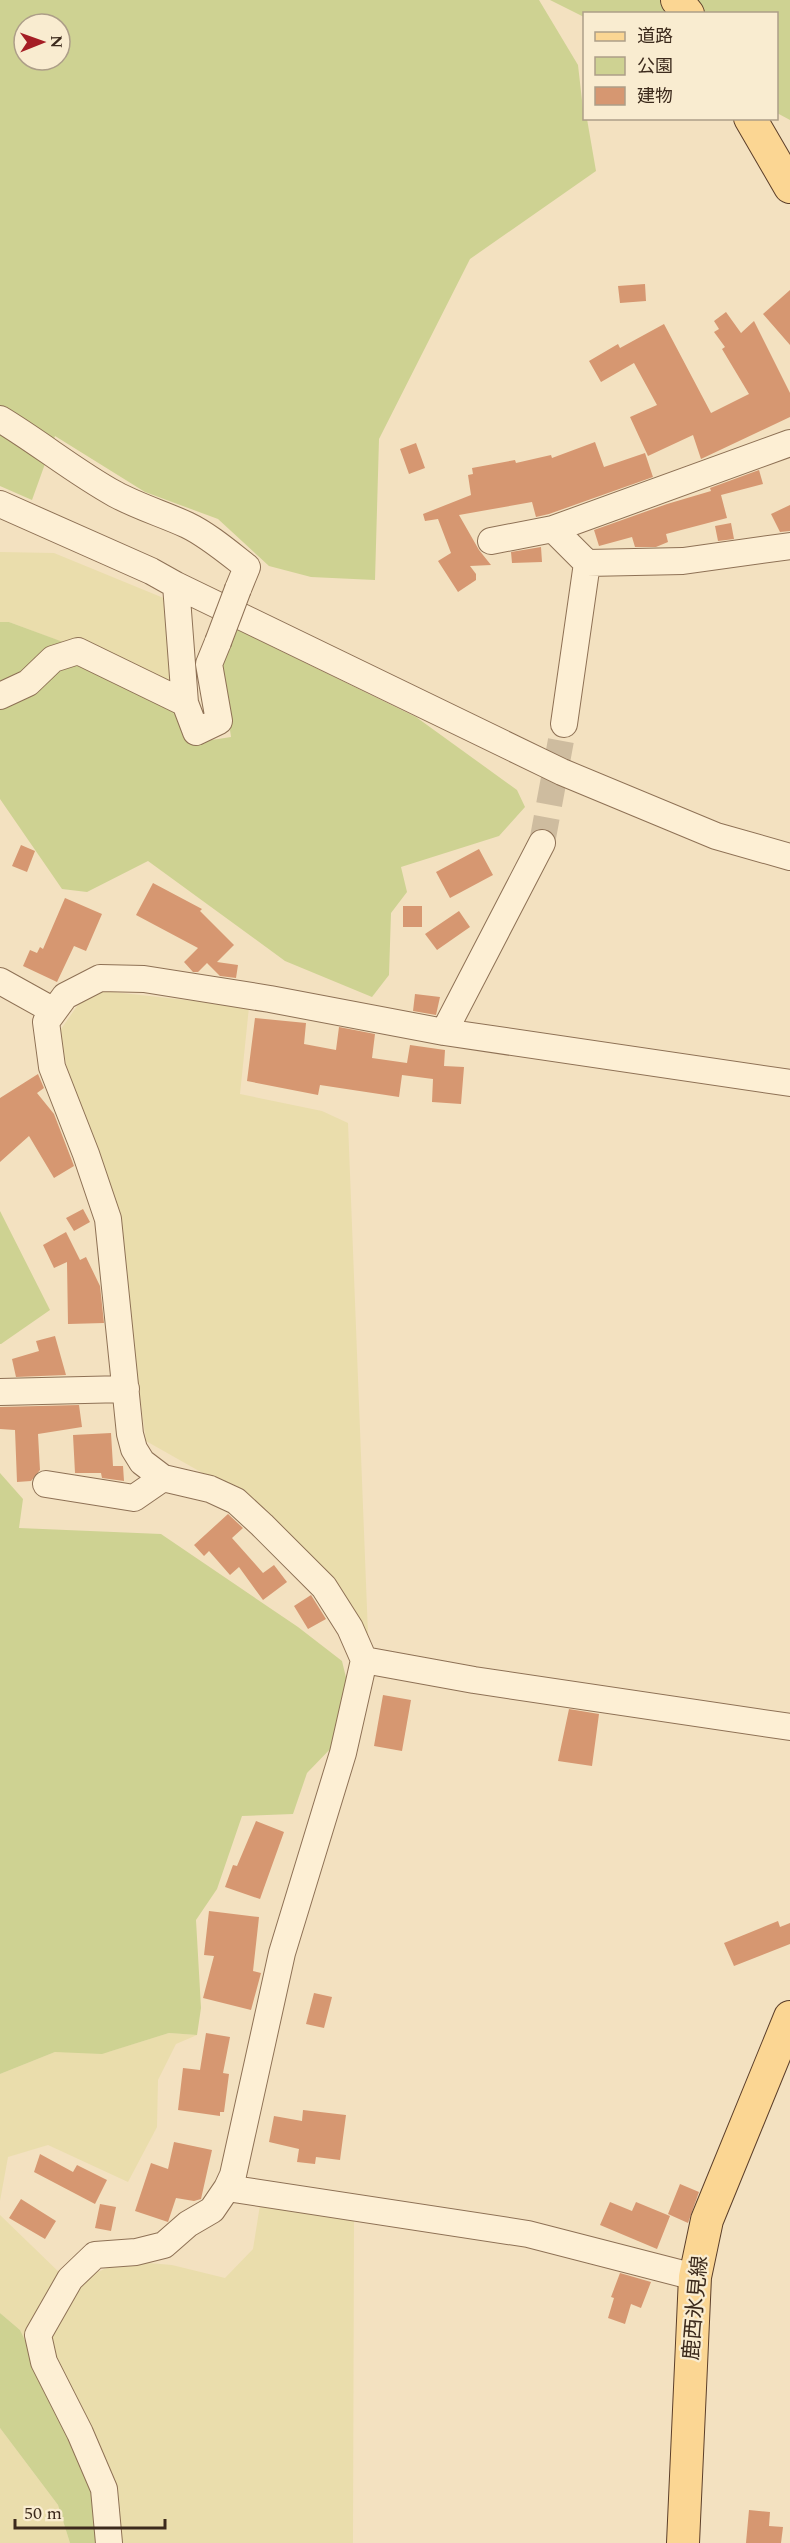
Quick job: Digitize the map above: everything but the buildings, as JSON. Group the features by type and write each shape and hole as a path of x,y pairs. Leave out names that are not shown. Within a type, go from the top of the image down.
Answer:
{"main road":[{"path":"677,0 686,12"},
{"path":"751,120 790,187"},
{"name":"鹿西氷見線","path":"683,2543 695,2277 707,2220 790,2017"}],"street":[{"path":"0,419 33,439 76,472 135,505 189,526 247,567 209,664 219,721 196,732 185,703 176,585"},
{"path":"491,541 553,529 790,443"},
{"path":"0,504 151,571 562,772 716,836 790,857"},
{"path":"553,529 587,563 683,561 790,546"},
{"path":"564,724 587,563"},
{"path":"0,696 28,683 53,658 78,651 185,703"},
{"path":"444,1032 542,843"},
{"path":"108,2543 104,2489 80,2433 44,2362 38,2335 70,2279 95,2255 136,2252 164,2245 188,2224 212,2210 227,2188 233,2175 282,1953 343,1753 364,1660 350,1628 324,1587 236,1501 210,1489 163,1478 142,1462 134,1449 108,1219 86,1154 52,1067 46,1022 65,996 100,978 144,979 270,999 444,1032 790,1083"},
{"path":"0,981 54,1011"},
{"path":"0,1392 126,1389"},
{"path":"46,1484 134,1498 163,1478"},
{"path":"364,1660 474,1680 790,1728"},
{"path":"227,2188 528,2234 695,2277"}],"shaded area":[{"path":"0,552 54,553 166,599 172,683 9,622 0,622"},
{"path":"104,991 249,1007 240,1094 322,1111 348,1123 368,1634 266,1509 146,1441 125,1289 73,1095 59,1032 82,999"},
{"path":"169,2033 197,2035 176,2044 158,2080 157,2127 128,2182 48,2145 8,2157 0,2201 0,2074 55,2052 108,2052"},
{"path":"260,2205 354,2220 353,2543 122,2543 122,2533 66,2391 51,2339 87,2276 125,2261 172,2265 225,2278 253,2249"},
{"path":"0,2215 62,2275 26,2342 20,2330 0,2313"},
{"path":"0,2428 58,2505 70,2543 0,2543"}],"green space":[{"path":"0,0 539,0 578,65 583,120 587,120 596,171 470,259 379,439 375,580 311,577 269,566 218,519 145,492 55,436 32,500 0,486"},
{"path":"550,0 790,0 790,120 778,114 778,12 583,12 583,16"},
{"path":"0,622 9,622 158,677 144,698 168,702 199,742 231,737 221,668 236,629 416,717 517,790 525,807 499,836 401,867 407,892 391,913 389,975 372,997 285,961 148,861 87,892 62,889 0,799"},
{"path":"0,1211 50,1310 1,1344 0,1344"},
{"path":"0,1473 23,1499 19,1528 161,1534 298,1627 342,1661 349,1690 335,1744 307,1773 293,1814 242,1816 217,1889 196,1920 201,2008 197,2035 169,2033 102,2054 55,2052 0,2074"},
{"path":"0,2313 20,2330 72,2436 98,2509 99,2543 70,2543 58,2505 0,2428"}],"tunnel":[{"path":"542,843 564,724"}]}
